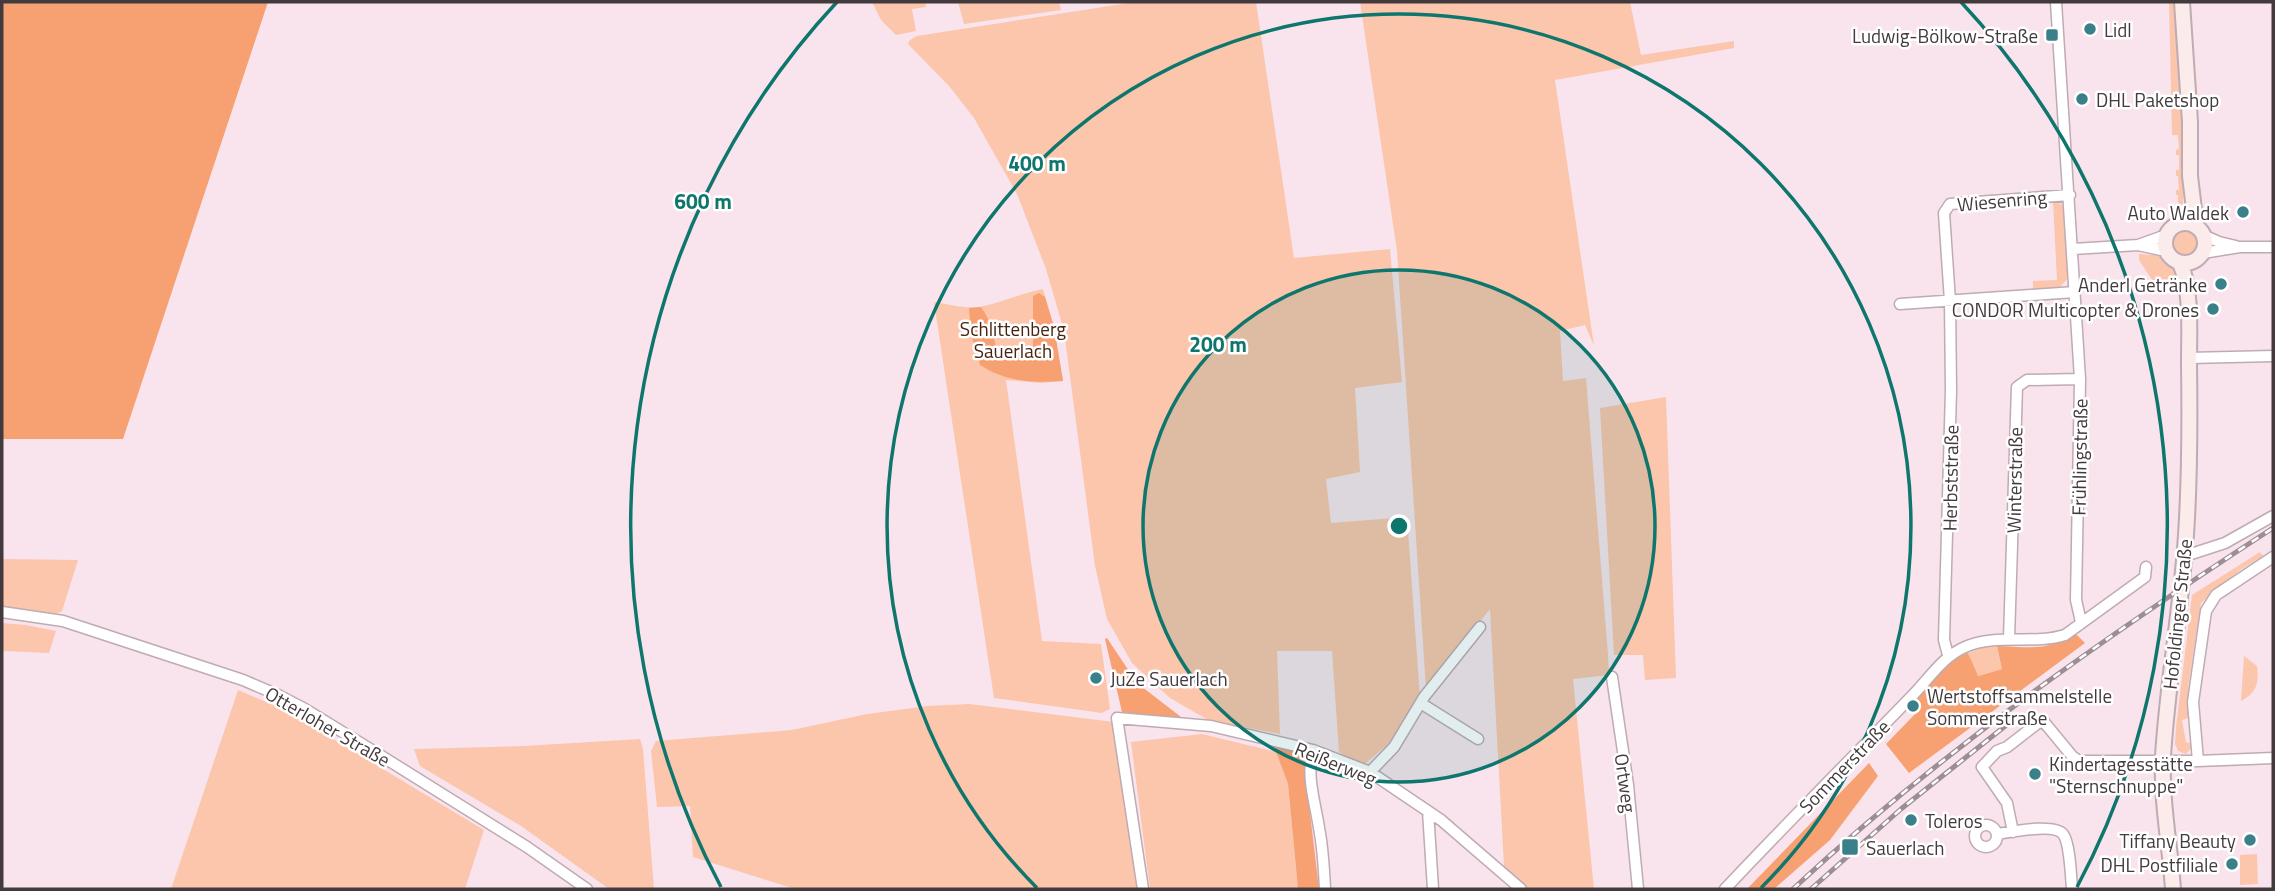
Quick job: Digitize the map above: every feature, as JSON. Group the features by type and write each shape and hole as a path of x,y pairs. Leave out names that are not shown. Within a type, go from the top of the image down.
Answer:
{"main road":[{"path":"2182,2 2190,122 2190,176 2200,230 2205,241 2200,256 2188,263 2180,263 2166,251 2172,230 2184,208 2190,176"},
{"path":"2172,230 2184,223 2200,230"},
{"name":"Hofoldinger Straße","path":"2189,339 2194,274 2200,256"},
{"name":"Hofoldinger Straße","path":"2173,889 2165,827 2163,760 2185,556 2190,451 2186,279 2180,263"}],"street":[{"path":"1900,304 2076,292 2056,2"},
{"name":"Wiesenring","path":"1950,301 1944,213 1950,204 2070,195"},
{"path":"2138,245 2172,230"},
{"path":"2200,230 2219,242 2240,247"},
{"path":"2073,249 2138,245 2166,251"},
{"path":"2200,256 2240,247 2273,247"},
{"name":"Frühlingstraße","path":"2076,292 2080,379 2076,600 2081,622"},
{"name":"Herbststraße","path":"1948,655 1944,639 1951,480 1950,301"},
{"path":"2189,358 2273,356"},
{"name":"Winterstraße","path":"2009,639 2017,387 2027,380 2080,379"},
{"path":"2185,556 2225,542 2273,516"},
{"path":"2197,761 2193,702 2206,611 2216,595 2273,557"},
{"name":"Sommerstraße","path":"1725,889 1912,696 1948,655 1976,643 2009,639 2053,639 2065,635 2145,577 2146,567"},
{"name":"Otterloher Straße","path":"2,612 63,621 243,680 278,695 527,847 587,889"},
{"path":"1370,772 1394,747 1424,697 1480,627"},
{"name":"Ortweg","path":"1612,677 1628,785 1638,889"},
{"path":"1422,704 1478,739"},
{"name":"Reißerweg","path":"1143,889 1117,718 1211,726 1313,750 1370,772 1428,811 1521,889"},
{"path":"2012,832 2007,803 1982,767 1997,751 2007,747 2036,723 2044,722 2079,761 2197,761 2272,756"},
{"path":"1313,750 1309,764 1324,864 1325,889"},
{"path":"1428,811 1433,889"},
{"path":"1997,834 2052,829 2063,834 2073,889"}],"green space":[{"path":"872,2 925,2 926,7 912,9 916,31 896,35 881,20"},
{"path":"958,2 1059,2 1061,10 964,24"},
{"path":"1135,2 1256,2 1294,258 1390,249 1402,382 1355,388 1360,472 1326,479 1331,523 1407,517 1420,698 1388,744 1365,764 1351,760 1339,752 1332,651 1277,651 1280,734 1208,720 1170,698 1132,663 1107,619 1095,566 1064,331 1046,269 1017,194 974,118 949,86 908,44 917,36"},
{"path":"1360,2 1630,2 1641,55 1734,41 1734,48 1555,80 1594,346 1585,325 1560,331 1563,381 1586,378 1608,655 1609,675 1573,679 1594,889 1529,889 1504,866 1490,609 1426,689 1397,251"},
{"path":"2169,2 2178,2 2184,134 2183,205 2178,207 2176,170 2179,170 2179,155 2176,155 2176,150 2179,149 2178,135 2172,135"},
{"path":"2053,202 2062,204 2064,208 2068,278 2059,288 2033,289 2033,281 2057,280"},
{"path":"2185,228 2196,232 2200,243 2196,254 2185,258 2174,254 2170,243 2174,232"},
{"path":"2157,252 2176,267 2183,295 2171,286 2156,286 2139,260 2139,254 2155,255"},
{"path":"1043,289 1054,327 1063,381 1041,383 1006,380 1042,641 1101,644 1110,709 1102,713 994,698 934,302 979,307"},
{"path":"1666,397 1676,678 1645,680 1643,655 1614,655 1600,408"},
{"path":"2260,552 2263,556 2240,570 2201,603 2188,687 2188,718 2182,720 2186,742 2193,746 2186,754 2178,751 2175,744 2176,727 2192,595"},
{"path":"2,559 78,560 62,611 54,615 2,607"},
{"path":"2,623 56,631 49,653 2,651"},
{"path":"1997,646 2002,669 1977,676 1968,653 1983,647"},
{"path":"2244,656 2257,666 2258,678 2254,691 2241,701"},
{"path":"238,690 285,710 484,830 465,889 171,889"},
{"path":"969,704 1114,722 1137,889 795,889 693,857 690,806 657,807 651,751 656,741 792,730 867,714"},
{"path":"1202,734 1276,752 1288,784 1298,889 1150,889 1131,742"},
{"path":"640,739 654,889 609,889 521,826 420,766 414,749 524,746"},
{"path":"2257,854 2258,884 2240,885 2240,855"}],"shaded area":[{"path":"2,2 268,2 123,439 2,439"},
{"name":"Schlittenberg Sauerlach","path":"1039,293 1045,297 1054,327 1063,381 1020,380 1000,375 980,365 971,334 969,308 981,307 985,313 999,356 1003,356 1010,347 1029,353 1033,347 1033,296"},
{"path":"2075,633 2085,643 1909,773 1886,744 1917,712 1918,706 1912,701 1948,661 1968,653 1978,676 2002,669 1997,646 2046,646"},
{"path":"1107,638 1137,683 1183,721 1122,712 1105,639"},
{"path":"1276,745 1303,754 1319,889 1298,889 1288,784"},
{"path":"1869,763 1878,776 1830,840 1774,889 1747,889"}],"railway":[{"path":"1793,889 1906,790 1965,743 2086,654 2273,528"},
{"path":"1811,889 1901,809 2009,723"}],"place":[{"name":"Lidl","path":"2090,29"},
{"name":"Ludwig-Bölkow-Straße","path":"2052,35"},
{"name":"DHL Paketshop","path":"2082,99"},
{"name":"Auto Waldek","path":"2243,212"},
{"name":"Anderl Getränke","path":"2221,284"},
{"name":"CONDOR Multicopter & Drones","path":"2213,309"},
{"name":"JuZe Sauerlach","path":"1096,678"},
{"name":"Wertstoffsammelstelle Sommerstraße","path":"1913,706"},
{"name":"Kindertagesstätte \"Sternschnuppe\"","path":"2035,774"},
{"name":"Toleros","path":"1911,820"},
{"name":"Tiffany Beauty","path":"2250,840"},
{"name":"Sauerlach","path":"1850,847"},
{"name":"DHL Postfiliale","path":"2232,864"}]}
